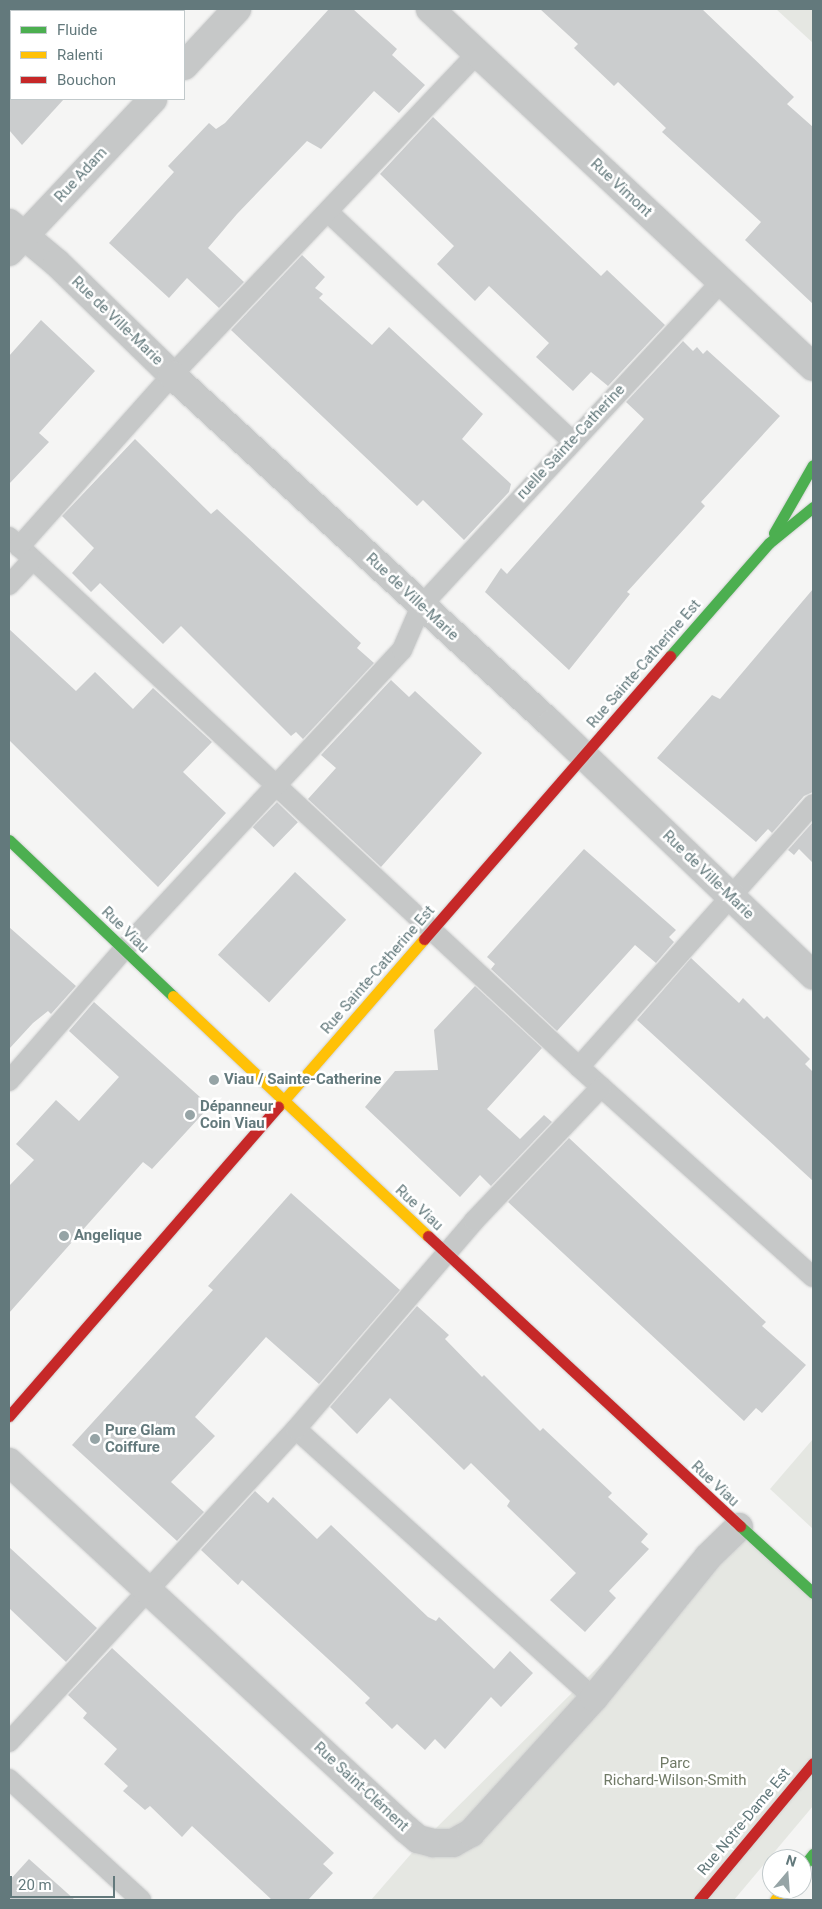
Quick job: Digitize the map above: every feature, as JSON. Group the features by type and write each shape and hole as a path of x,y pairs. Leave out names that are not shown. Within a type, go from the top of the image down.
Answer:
{"main road":[{"name":"Rue Sainte-Catherine Est","path":"769,543 813,465"},
{"name":"Rue Sainte-Catherine Est","path":"9,1416 769,543 813,507"},
{"name":"Rue Viau","path":"9,840 445,1253 738,1527 813,1593"},
{"name":"Rue Notre-Dame Est","path":"699,1900 813,1763"}],"street":[{"path":"185,65 237,9"},
{"name":"Rue Vimont","path":"430,9 813,367"},
{"name":"Rue Adam","path":"14,237 152,100"},
{"name":"Rue de Ville-Marie","path":"14,237 58,263 172,375 421,606 813,975"},
{"name":"Rue Saint-Clément","path":"9,1462 406,1829 418,1839 433,1843 452,1843 471,1833 594,1698 708,1557 738,1527"}],"lane":[{"path":"9,586 20,548 172,375 478,54"},
{"path":"328,212 571,440"},
{"name":"ruelle Sainte-Catherine","path":"9,1081 124,949 275,784 402,650 421,606 571,440 722,282"},
{"path":"20,548 579,1067 813,1277"},
{"path":"579,1067 813,804"},
{"path":"9,1742 296,1429 445,1253 601,1087"},
{"path":"296,1429 594,1698"},
{"path":"9,1779 141,1900"}],"green space":[{"path":"776,9 813,9 813,43"},
{"path":"813,1439 813,1529 770,1489"},
{"name":"Parc Richard-Wilson-Smith","path":"739,1527 813,1593 813,1806 777,1849 762,1849 762,1867 734,1900 371,1900 417,1847"}],"building":[{"path":"329,9 353,9 397,49 392,55 425,85 399,113 374,91 321,149 307,141 237,214 208,248 244,282 219,308 187,278 169,298 109,243 174,172 168,166 209,123 216,129 225,123"},
{"path":"540,9 702,9 794,97 787,104 813,127 813,304 745,240 761,222 662,132 666,128 618,82 614,86 574,48 578,44"},
{"path":"9,99 63,100 22,145 9,130"},
{"path":"433,117 601,276 607,270 665,325 608,386 591,372 573,391 536,357 549,343 489,286 475,301 437,264 454,246 380,174"},
{"path":"302,255 325,277 315,288 323,294 319,298 372,345 389,327 483,414 462,439 511,484 509,492 464,540 423,500 417,506 231,330"},
{"path":"41,320 95,371 39,433 49,442 9,484 9,356"},
{"path":"683,341 693,351 697,347 703,354 707,350 780,416 701,502 705,506 627,592 630,594 569,670 485,592 501,568 507,574 644,419 626,402"},
{"path":"135,439 211,514 217,509 361,643 357,648 374,663 303,739 296,732 291,736 181,626 163,644 100,583 91,592 72,573 94,548 62,516"},
{"path":"813,589 813,792 804,796 772,833 768,829 756,842 657,758 712,695 720,699"},
{"path":"9,629 76,691 95,672 133,709 153,688 212,742 183,772 226,813 158,887 9,740"},
{"path":"391,680 409,697 415,691 482,753 381,867 308,799 336,768 321,755"},
{"path":"277,802 298,822 274,847 253,827"},
{"path":"813,822 813,863 799,849 794,855 788,850"},
{"path":"584,849 676,930 669,937 674,942 656,963 635,945 557,1031 491,969 495,964 487,957"},
{"path":"295,872 346,920 269,1002 218,955"},
{"path":"9,927 76,986 51,1014 48,1011 33,1023 9,1049"},
{"path":"691,958 739,1003 743,998 764,1019 767,1016 810,1059 805,1064 813,1072 813,1181 637,1020"},
{"path":"475,986 542,1048 487,1109 520,1139 544,1115 552,1122 491,1186 480,1175 460,1197 365,1107 395,1071 438,1070 434,1030"},
{"path":"94,1002 210,1106 152,1169 143,1162 9,1313 9,1186 34,1160 16,1144 56,1100 79,1121 119,1077 69,1031"},
{"path":"569,1138 766,1322 762,1326 806,1365 762,1413 756,1408 744,1421 508,1202"},
{"path":"291,1193 400,1290 319,1384 266,1337 195,1417 215,1436 171,1482 204,1512 177,1541 72,1445 213,1290 208,1286"},
{"path":"417,1306 449,1335 445,1339 482,1377 484,1375 540,1431 543,1428 612,1493 608,1497 648,1534 641,1542 649,1549 609,1591 616,1598 585,1632 550,1600 576,1573 507,1506 510,1501 471,1463 464,1470 390,1398 357,1434 330,1407"},
{"path":"255,1491 268,1503 273,1497 317,1539 331,1525 428,1617 436,1621 439,1617 494,1669 510,1651 533,1673 501,1707 491,1697 445,1749 435,1739 425,1750 397,1724 392,1729 365,1703 370,1698 350,1679 242,1580 238,1585 201,1550"},
{"path":"9,1547 97,1628 66,1662 9,1608"},
{"path":"112,1648 334,1853 323,1864 333,1873 308,1900 272,1900 192,1826 182,1837 150,1806 145,1810 123,1791 128,1786 104,1764 117,1749 83,1718 87,1713 68,1695"},
{"path":"29,1859 75,1900 9,1900 9,1881"}],"traffic: fast":[{"path":"774,533 813,465"},
{"path":"670,656 769,543 813,507"},
{"path":"9,840 173,996"},
{"path":"740,1526 813,1593"}],"traffic: slow":[{"path":"278,1107 424,939"},
{"path":"173,996 428,1236"}],"traffic: jam":[{"path":"424,939 670,656"},
{"path":"9,1416 278,1107"},
{"path":"428,1236 740,1526"},
{"path":"699,1900 813,1763"}],"place":[{"name":"Viau / Sainte-Catherine","path":"214,1080"},
{"name":"Dépanneur Coin Viau","path":"190,1115"},
{"name":"Angelique","path":"64,1236"},
{"name":"Pure Glam Coiffure","path":"95,1439"}]}
